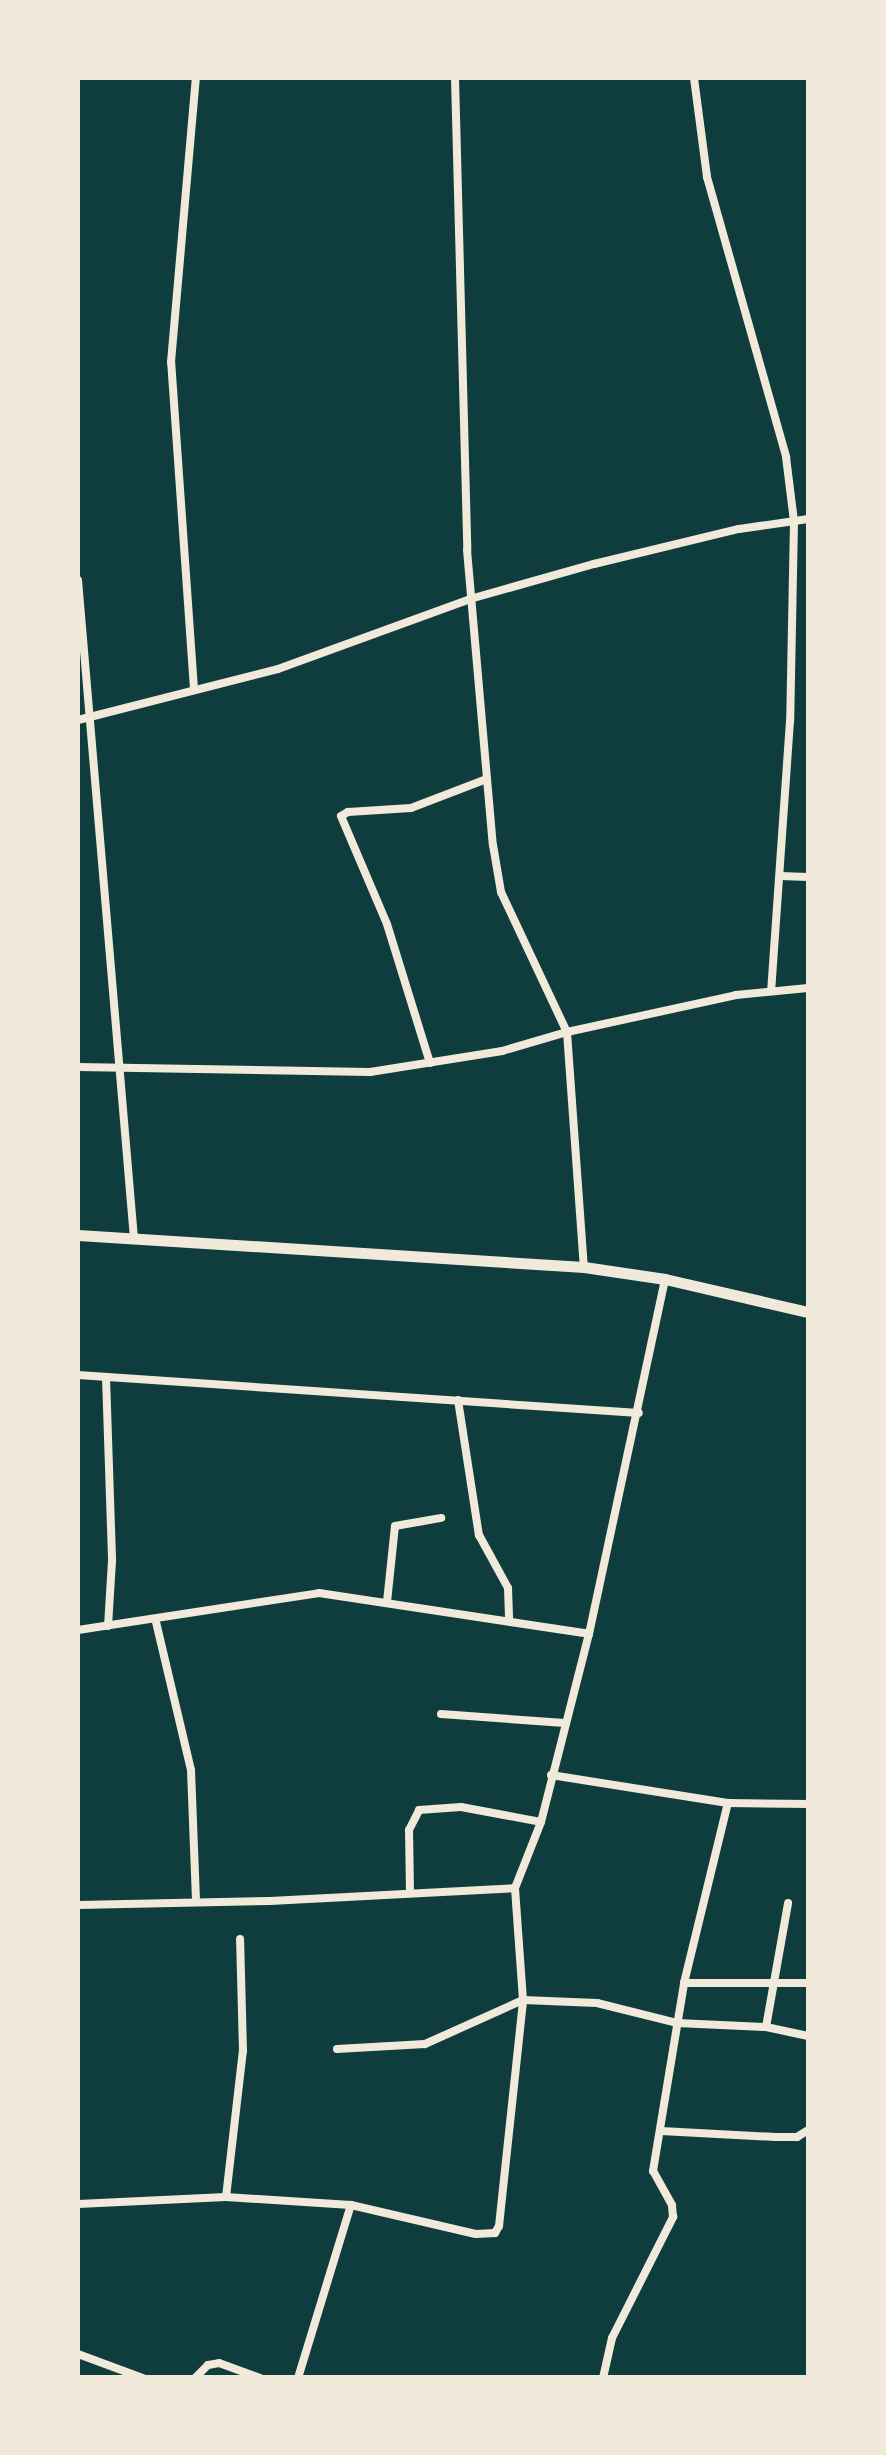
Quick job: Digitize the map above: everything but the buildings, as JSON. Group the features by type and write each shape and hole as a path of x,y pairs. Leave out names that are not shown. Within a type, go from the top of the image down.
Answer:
{"main road":[{"path":"78,1235 584,1268 665,1280 808,1312"}],"street":[{"path":"194,688 171,362 196,78"},
{"path":"455,78 470,599 487,780 501,892 567,1032 584,1268"},
{"path":"694,78 707,178 786,457 794,521 790,721 771,990"},
{"path":"78,720 278,670 470,599 594,564 808,519"},
{"path":"78,580 134,1238"},
{"path":"430,1063 387,924 342,816 348,812 411,808 487,780"},
{"path":"780,876 808,876"},
{"path":"78,1067 290,1074 370,1072 502,1051 567,1032 771,990 808,988"},
{"path":"78,2204 226,2197 350,2205 476,2234 494,2233 499,2226 523,2000 515,1888 542,1822 589,1634 665,1280"},
{"path":"78,1375 638,1413"},
{"path":"106,1377 112,1544 108,1626"},
{"path":"458,1400 478,1536 508,1588 508,1619"},
{"path":"388,1602 396,1526 441,1518"},
{"path":"78,1630 156,1622 319,1593 589,1634"},
{"path":"156,1622 190,1770 196,1900"},
{"path":"441,1714 565,1723"},
{"path":"552,1776 728,1803 808,1804"},
{"path":"603,2378 612,2338 673,2217 672,2205 652,2171 684,1984 728,1803"},
{"path":"410,1892 409,1830 418,1810 461,1807 542,1822"},
{"path":"78,1905 196,1900 270,1902 515,1888"},
{"path":"766,2027 788,1903"},
{"path":"226,2197 243,2050 240,1939"},
{"path":"684,1984 808,1983"},
{"path":"337,2049 426,2044 523,2000 597,2002 677,2023 766,2027 808,2036"},
{"path":"661,2131 786,2137 808,2130"},
{"path":"298,2378 350,2205"},
{"path":"78,2354 143,2378"},
{"path":"195,2378 208,2364 219,2363 260,2378"}]}
